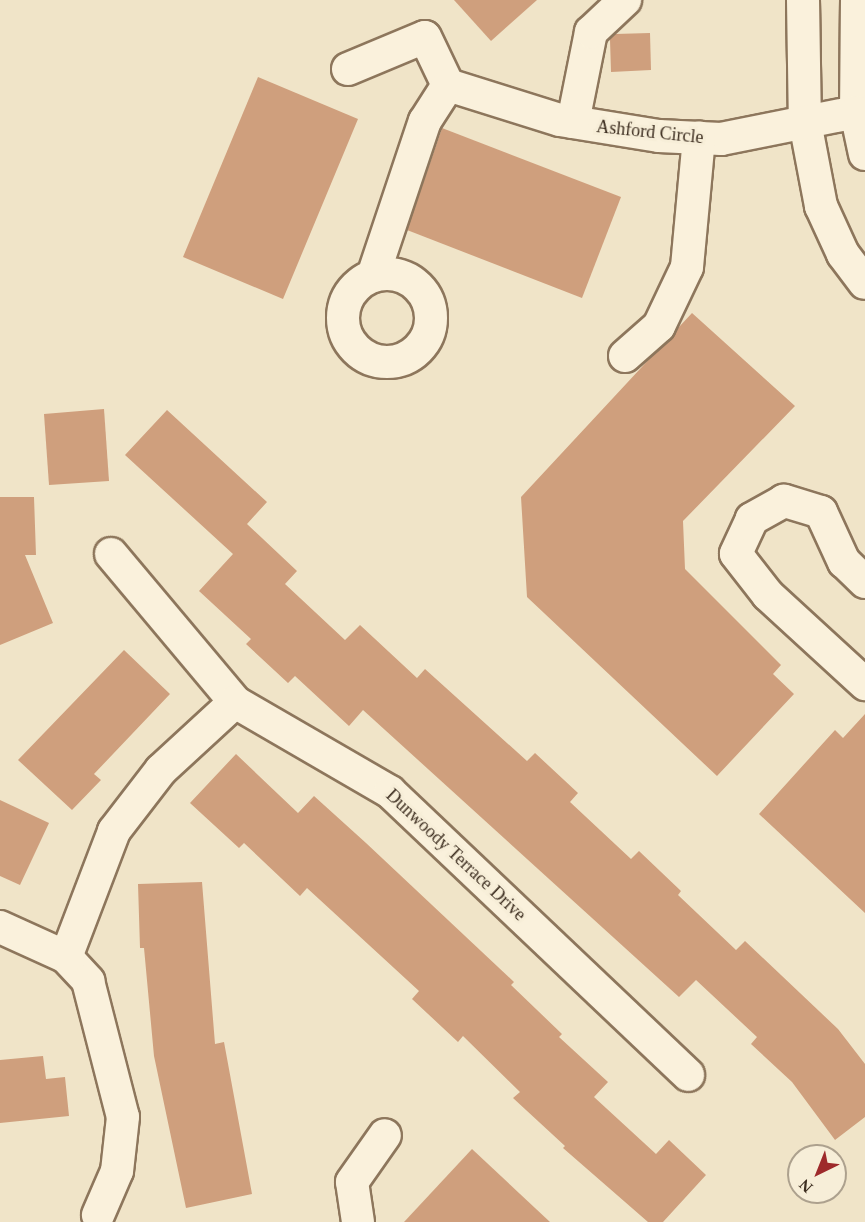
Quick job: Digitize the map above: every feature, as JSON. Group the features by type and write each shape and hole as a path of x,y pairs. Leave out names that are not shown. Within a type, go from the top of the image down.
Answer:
{"street":[{"path":"573,122 591,32 625,0"},
{"path":"803,0 805,122 824,213 843,254 865,283"},
{"path":"857,0 861,113 865,154"},
{"path":"348,69 425,37 448,85 425,121 373,276"},
{"name":"Ashford Circle","path":"448,85 573,122 659,136 721,139 861,113"},
{"path":"625,356 659,326 687,267 699,138"},
{"path":"859,666 768,595 736,554 752,519 784,501 821,512 844,562 865,582"},
{"name":"Dunwoody Terrace Drive","path":"111,554 235,702 390,792 688,1075"},
{"path":"66,957 114,831 161,770 235,702"},
{"path":"0,927 66,957 88,981 123,1117 117,1171 98,1215"},
{"path":"358,1222 352,1182 385,1135"}],"building":[{"path":"454,0 537,0 491,41"},
{"path":"650,33 651,70 611,72 610,39 615,34"},
{"path":"258,77 358,119 283,299 183,257"},
{"path":"442,128 621,197 582,298 407,230"},
{"path":"692,313 795,406 683,521 685,569 781,665 773,674 794,694 717,776 527,597 521,497"},
{"path":"104,409 109,481 49,485 44,414"},
{"path":"167,410 267,502 247,524 297,571 285,584 345,640 360,625 417,678 425,669 527,761 535,753 578,793 570,802 631,859 639,851 681,891 678,895 736,950 745,941 838,1029 865,1064 865,1117 835,1140 792,1082 751,1044 757,1037 696,980 679,997 363,710 349,726 295,676 288,683 246,644 251,639 199,591 233,554 125,455"},
{"path":"0,497 34,497 36,555 25,555 53,623 0,645"},
{"path":"124,650 170,694 94,774 101,780 72,810 18,760"},
{"path":"865,714 865,913 759,814 835,730 843,738"},
{"path":"236,754 298,813 314,796 514,982 511,985 562,1034 559,1037 608,1082 594,1097 656,1154 669,1140 706,1175 663,1222 648,1222 563,1148 565,1146 513,1098 520,1092 463,1036 458,1042 412,999 419,991 307,888 300,896 244,843 239,848 190,803"},
{"path":"0,800 49,823 20,885 0,876"},
{"path":"202,882 215,1044 224,1042 252,1194 186,1208 154,1056 144,948 140,948 138,884"},
{"path":"43,1056 46,1079 65,1077 69,1116 0,1123 0,1060"},
{"path":"472,1149 550,1222 404,1222"}]}
